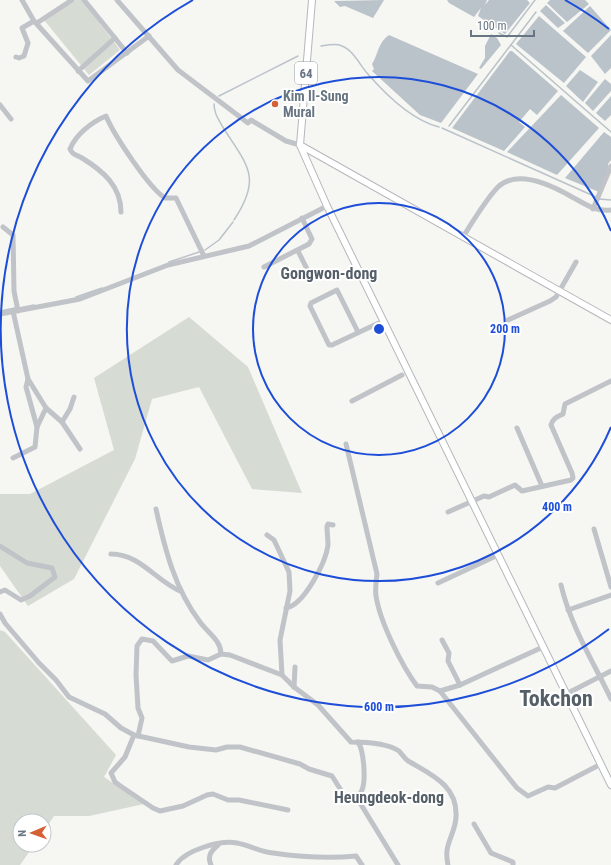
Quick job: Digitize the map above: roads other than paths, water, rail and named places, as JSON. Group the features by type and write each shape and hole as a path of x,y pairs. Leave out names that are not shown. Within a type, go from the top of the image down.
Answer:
{"main road":[{"name":"64","path":"300,146 312,0"},
{"path":"300,146 326,206 611,785"},
{"path":"300,146 611,320"}],"street":[{"path":"22,0 35,22 88,81 149,36"},
{"path":"16,57 19,58 24,56 28,42 22,28 72,0"},
{"path":"84,0 127,53"},
{"path":"117,0 178,70 248,123 251,120 286,141 300,146"},
{"path":"78,71 115,38"},
{"path":"0,105 11,119"},
{"path":"121,212 119,195 111,182 88,162 72,154 70,149 72,144 92,123 106,116 114,133 154,189 165,198 176,198 204,256"},
{"path":"593,209 611,166"},
{"path":"463,237 498,187 519,179 533,179 572,196 593,209 611,210"},
{"path":"0,314 80,299 168,265 249,246 326,206"},
{"path":"264,267 310,244 312,239 302,218"},
{"path":"3,227 13,235 15,311 28,379 46,408 62,422 80,449"},
{"path":"298,251 312,279"},
{"path":"508,320 550,301 560,291 576,262"},
{"path":"358,332 337,290 311,303 310,306 329,345 358,332 383,320"},
{"path":"352,401 402,376"},
{"path":"28,379 26,387 37,427"},
{"path":"448,512 484,496 489,497 515,485 522,491 571,480 573,478 551,425 554,418 563,414 565,404 611,381"},
{"path":"62,422 70,409 74,397"},
{"path":"13,458 35,447 37,427 46,408"},
{"path":"517,428 542,486"},
{"path":"346,444 377,574 376,596 386,630 417,686 432,687 440,691 517,788 528,796 548,787 555,788 600,764"},
{"path":"156,510 164,548 183,599 201,624 217,641 221,649 221,654"},
{"path":"286,608 294,604 316,578 328,544 327,526 328,524 333,525"},
{"path":"594,529 609,573 611,587"},
{"path":"266,535 274,540 289,572 290,591 280,640 282,675"},
{"path":"0,546 27,562 52,568 55,577 30,596 21,600 5,590 0,592"},
{"path":"111,554 123,554 135,559 169,586 180,591"},
{"path":"438,583 498,555"},
{"path":"561,586 568,610 611,699"},
{"path":"568,610 611,595"},
{"path":"0,614 5,623 39,663 56,680 69,697 105,714 121,728 136,736 189,747 216,750 227,747 240,747 300,764 309,769 332,776 344,795 357,798 398,865"},
{"path":"288,810 240,800 228,800 213,794 207,794 183,806 160,811 153,808 119,785 112,778 111,773 125,757 136,736 142,718 138,708 136,675 137,646 142,638 153,641 172,662 188,656 208,660 221,654 230,655 282,675 294,687 318,705 351,742 374,743 398,751 408,761 424,769 446,785 455,808 456,818 446,848 448,865"},
{"path":"442,640 449,653 448,661 460,685"},
{"path":"440,691 460,685 543,647"},
{"path":"294,687 295,667"},
{"path":"566,694 611,671"},
{"path":"357,798 362,790 363,776 362,751 358,742"},
{"path":"474,824 492,853 513,862 514,865"},
{"path":"176,865 180,859 188,853 218,844 236,842 271,853 310,858 356,856 362,865"},
{"path":"211,865 208,858 209,853 218,844"}],"waterway":[{"path":"499,33 507,37 535,0"},
{"path":"449,126 536,12"},
{"path":"321,46 332,44 346,48 353,54 374,81 400,106 419,119 439,127"},
{"path":"511,45 611,132"},
{"path":"219,96 298,56"},
{"path":"214,104 217,117 240,153 248,173 248,193 243,206 234,220"},
{"path":"442,128 596,197"},
{"path":"599,199 611,200"},
{"path":"205,250 219,240 233,222"},
{"path":"169,262 199,252"},
{"path":"76,297 102,288"},
{"path":"19,308 34,305"},
{"path":"0,311 15,308"}],"place":[{"name":"Kim Il-Sung Mural","path":"275,104"}],"district":[{"name":"Gongwon-dong","path":"329,273"},
{"name":"Tokchon","path":"556,698"},
{"name":"Heungdeok-dong","path":"389,797"}]}
